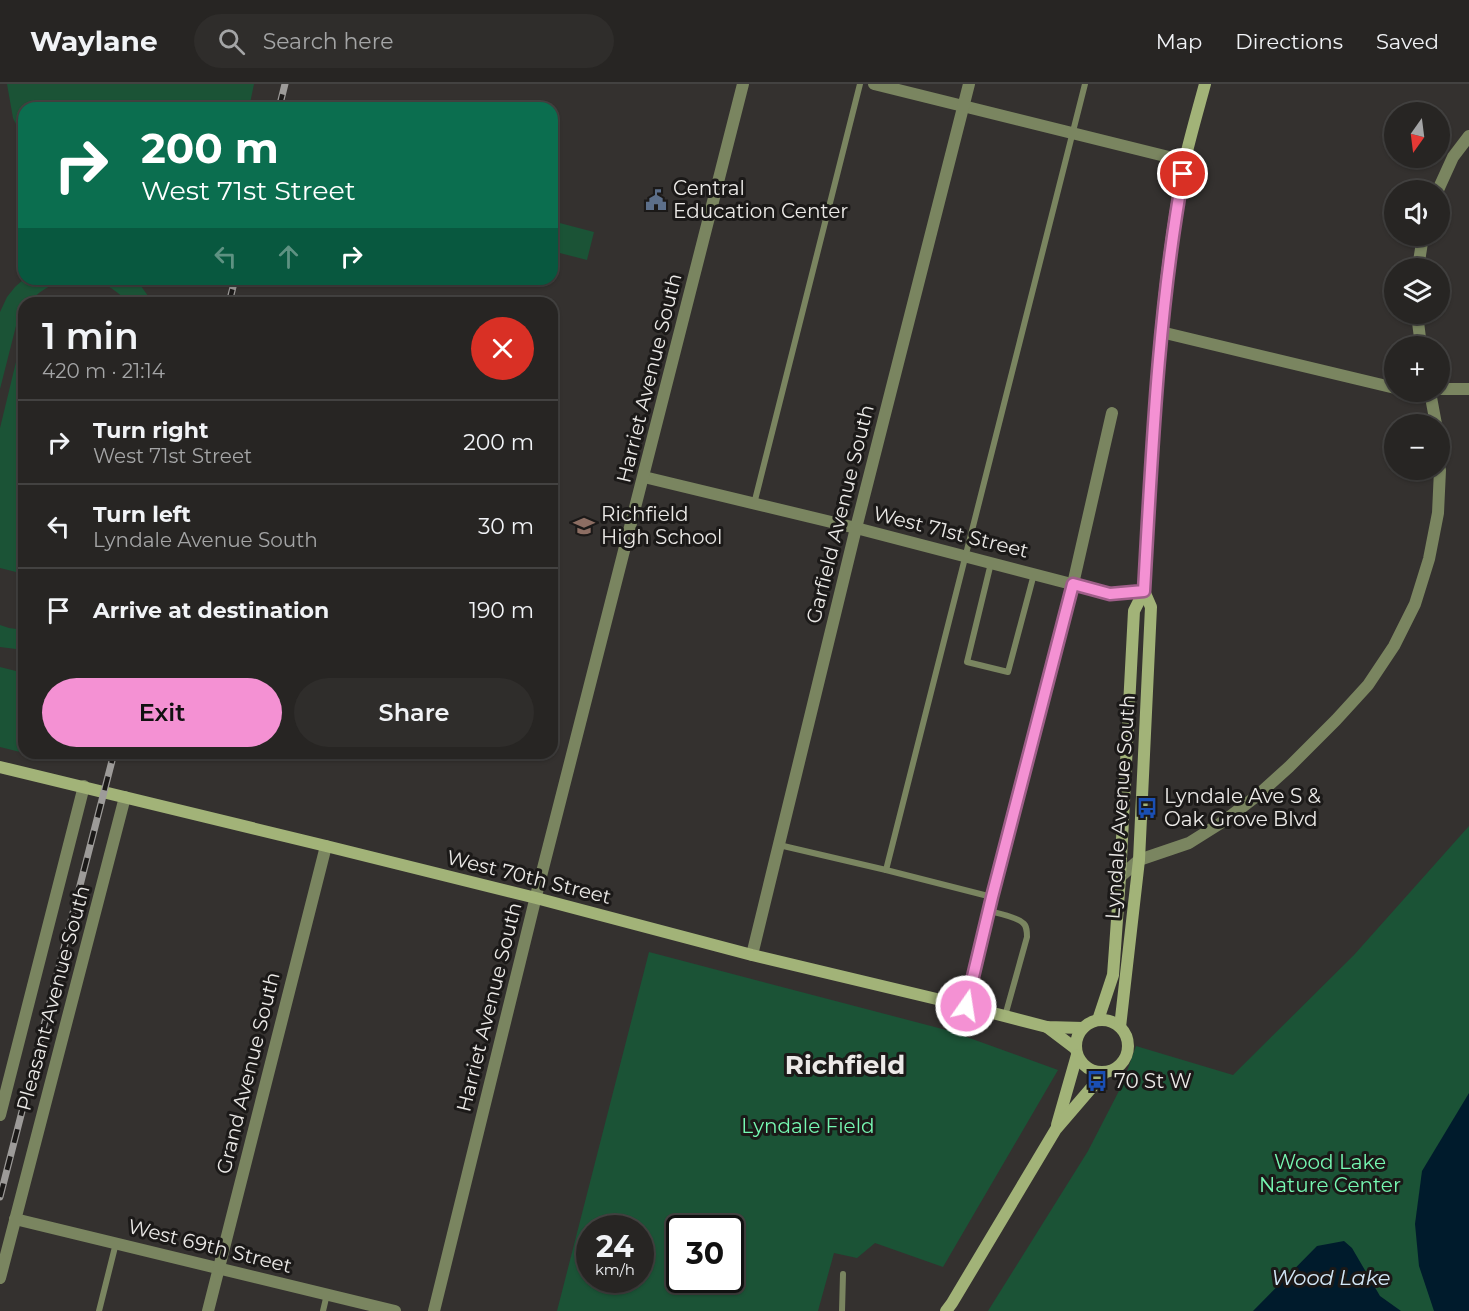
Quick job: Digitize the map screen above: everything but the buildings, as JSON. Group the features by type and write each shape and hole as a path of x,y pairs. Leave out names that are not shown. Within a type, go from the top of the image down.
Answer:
{"main road":[{"name":"Lyndale Avenue South","path":"1098,1020 1113,975 1134,611 1144,591 1161,332 1175,218 1185,161 1205,84"},
{"name":"Lyndale Avenue South","path":"949,1308 1056,1129 1105,1072 1120,1065 1128,1050 1128,1042 1120,1027 1139,860 1151,607 1144,591"},
{"name":"West 70th Street","path":"0,766 1047,1027 1083,1028"},
{"path":"1083,1028 1098,1020 1106,1020 1120,1027"},
{"name":"West 70th Street","path":"1047,1027 1077,1052"},
{"name":"Lyndale Avenue South","path":"1056,1129 1077,1052 1078,1035 1083,1028"},
{"path":"1077,1052 1088,1068 1105,1072"}],"street":[{"name":"Harriet Avenue South","path":"434,1311 536,898 743,84"},
{"path":"874,84 1185,161"},
{"name":"Garfield Avenue South","path":"752,955 856,528 969,84"},
{"path":"1442,180 1453,157 1469,136"},
{"path":"1161,332 1384,385"},
{"path":"1450,389 1469,389"},
{"path":"966,1006 988,911 1073,584 1112,413"},
{"name":"West 71st Street","path":"644,477 856,528 1110,594 1144,591"},
{"path":"1120,877 1139,860 1189,843 1224,821 1258,795 1336,720 1368,685 1394,646 1415,604 1429,559 1438,513 1439,480"},
{"name":"Pleasant Avenue South","path":"0,1115 84,786"},
{"name":"Pleasant Avenue South","path":"0,1278 125,796"},
{"name":"Grand Avenue South","path":"208,1311 326,846"},
{"name":"West 69th Street","path":"15,1219 395,1311"}],"lane":[{"path":"754,504 860,84"},
{"path":"886,870 1085,84"},
{"path":"991,563 967,662 1008,672 1034,574"},
{"path":"779,845 992,897"},
{"path":"988,911 1019,920 1026,928 1027,937 1005,1016"},
{"path":"99,1311 116,1243"},
{"path":"842,1311 843,1274"},
{"path":"323,1311 327,1294"}],"green space":[{"path":"7,84 254,84 250,102 18,102 18,128 13,118"},
{"path":"558,223 594,232 587,260 558,253"},
{"path":"18,284 52,285 34,297 18,297 18,320 0,389 0,312 7,297"},
{"path":"106,285 140,285 149,297 122,297"},
{"path":"18,354 18,572 0,568 0,428"},
{"path":"0,625 18,629 18,649 0,647"},
{"path":"0,667 18,672 18,752 0,747"},
{"name":"Wood Lake Nature Center","path":"1469,826 1469,1311 988,1311 1088,1151 1122,1085 1136,1046 1233,1075 1354,955"},
{"name":"Lyndale Field","path":"649,952 950,1031 1058,1070 943,1267 875,1243 857,1258 834,1253 818,1311 557,1311 576,1237 576,1293 654,1293 654,1215 582,1215"}],"water":[{"name":"Wood Lake","path":"1469,1093 1469,1311 1434,1311 1419,1266 1415,1224 1422,1171"},
{"name":"Wood Lake","path":"1344,1241 1352,1248 1380,1296 1401,1311 1253,1311 1317,1246"}],"railway":[{"path":"280,102 285,84"},
{"path":"230,297 234,285"},
{"path":"0,1197 112,759"}],"place":[{"name":"Central Education Center","path":"656,200"},
{"name":"Richfield High School","path":"584,526"},
{"name":"Lyndale Ave S & Oak Grove Blvd","path":"1147,808"},
{"name":"70 St W","path":"1097,1081"}],"district":[{"name":"Richfield","path":"845,1065"}],"route":[{"path":"966,1006 1073,584 1110,594 1144,591 1154,417 1164,302 1183,174"}]}
